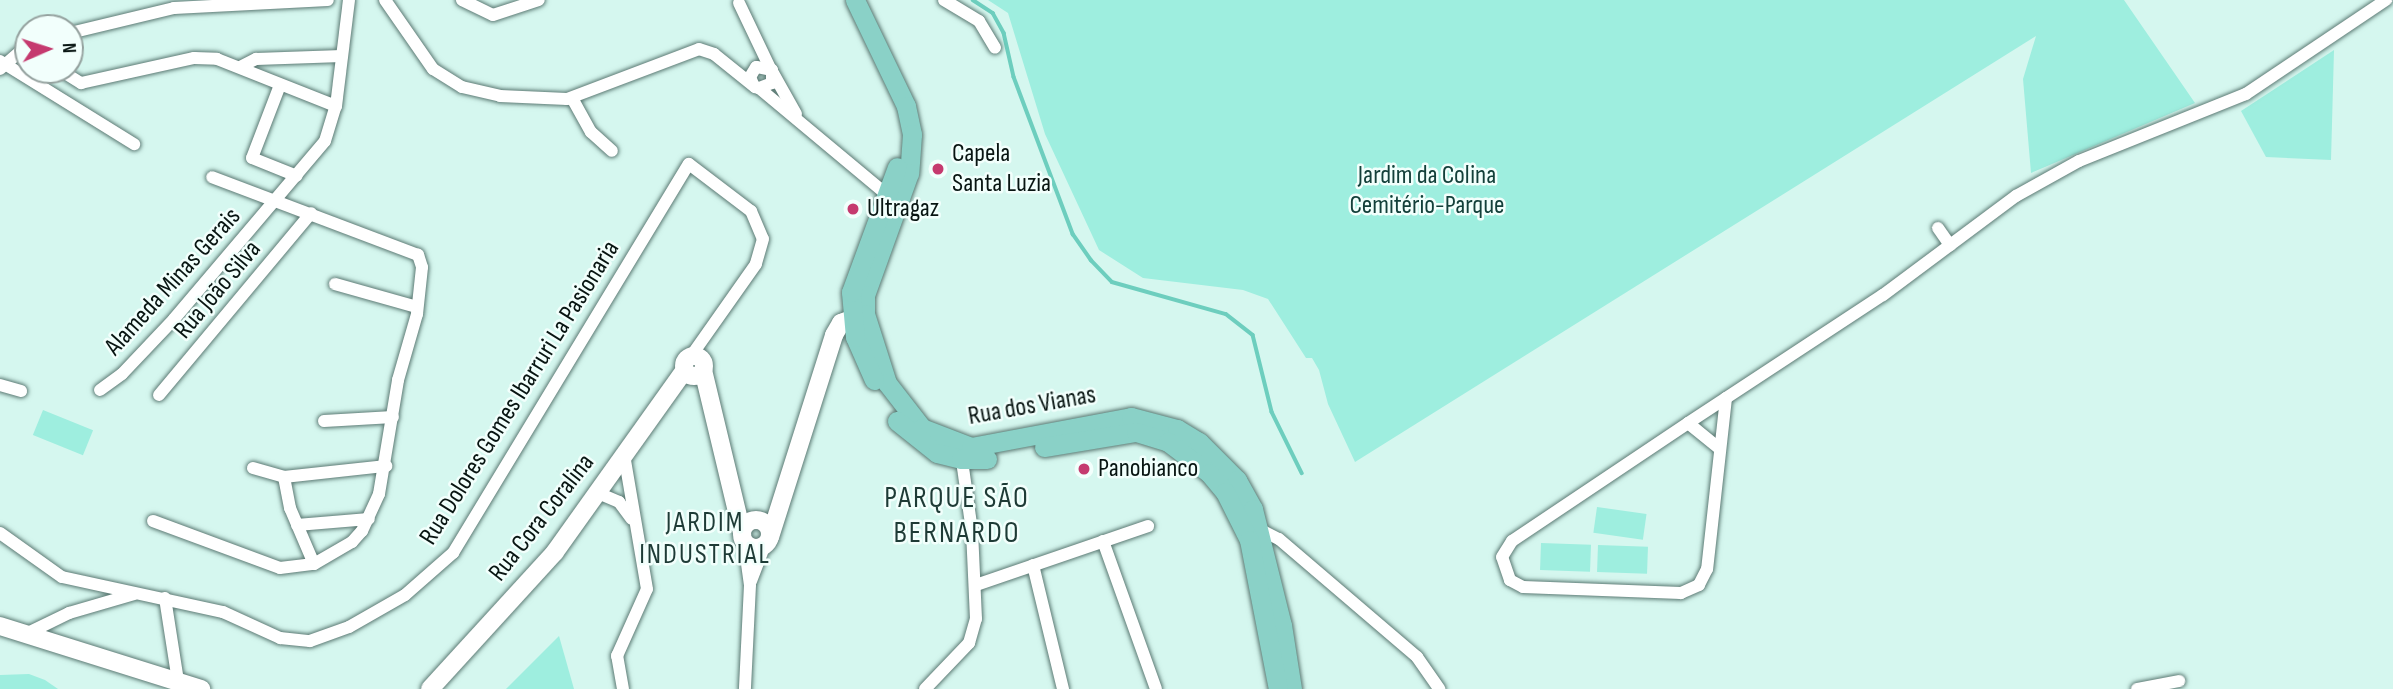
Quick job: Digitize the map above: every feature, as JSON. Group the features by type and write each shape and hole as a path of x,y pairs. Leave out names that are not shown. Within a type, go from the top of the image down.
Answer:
{"main road":[{"name":"Rua dos Vianas","path":"855,0 900,92 901,152 893,200 854,282 862,356 900,425 937,453 961,452 1109,419 1151,420 1177,429 1214,455 1237,480 1259,529 1292,689"},
{"name":"Rua dos Vianas","path":"961,452 992,458 1119,432 1152,436 1186,455 1225,492 1249,540 1278,689"}],"street":[{"path":"84,30 174,8 325,0"},
{"name":"Alameda Minas Gerais","path":"100,390 122,374 174,319 325,141 336,106 349,0"},
{"path":"385,0 409,41 446,80 500,96 572,98 699,49 714,54 800,121 893,200"},
{"path":"462,0 493,15 539,0"},
{"path":"944,0 979,21 995,48"},
{"path":"1726,398 1707,569 1692,590 1546,588 1510,580 1503,557 1512,541 1688,423 1726,398 1872,302 2058,170 2246,94 2382,2 2393,4"},
{"path":"739,3 771,71 800,121"},
{"path":"240,67 256,58 342,56"},
{"path":"84,82 194,58 217,59 336,106"},
{"path":"4,64 134,144"},
{"path":"756,86 753,69 759,65 771,71"},
{"path":"756,86 772,83 771,71"},
{"path":"280,85 253,158 295,178"},
{"path":"572,98 591,132 612,151"},
{"name":"Rua Dolores Gomes Ibarruri La Pasionaria","path":"0,533 62,577 223,612 280,638 310,641 349,627 432,575 472,523 690,164 758,219 764,239 756,264"},
{"path":"153,521 280,568 314,564 352,542 369,519 386,466 393,417 417,307 422,267 418,255 278,198 212,177"},
{"name":"Rua João Silva","path":"159,395 312,213"},
{"path":"1938,228 1950,245"},
{"name":"Rua Cora Coralina","path":"430,689 555,552 756,264"},
{"path":"335,284 417,307"},
{"path":"743,538 752,547 784,496 834,335 858,316"},
{"path":"688,363 696,376 703,370 743,538 750,585"},
{"path":"0,384 21,391"},
{"path":"324,421 393,417"},
{"path":"1688,423 1720,449"},
{"path":"925,689 969,643 976,619 976,585 961,452"},
{"path":"623,689 617,656 647,589 624,454"},
{"path":"253,468 284,477 386,466"},
{"path":"284,477 297,525 314,564"},
{"path":"732,489 763,531 750,585 745,689"},
{"path":"597,493 618,502 635,524"},
{"path":"297,525 369,519"},
{"path":"976,585 1148,526"},
{"path":"1259,529 1279,539 1417,657 1438,689"},
{"path":"743,538 763,531"},
{"path":"1103,541 1156,689"},
{"path":"1033,565 1063,689"},
{"path":"28,633 69,613 138,593"},
{"path":"165,598 178,681"},
{"path":"1,629 28,633 201,689"},
{"path":"2137,689 2179,681"}],"green space":[{"name":"Jardim da Colina Cemitério-Parque","path":"988,0 2124,0 2195,103 2031,173 2023,79 2036,36 1355,462 1328,404 1319,370 1312,358 1306,358 1268,299 1243,290 1143,278 1099,250 1045,134 1008,13"},
{"path":"2334,50 2331,160 2266,157 2241,111"},
{"path":"43,410 93,430 83,455 33,435"},
{"path":"1597,507 1647,514 1643,540 1593,533"},
{"path":"1541,543 1591,545 1590,572 1540,570"},
{"path":"1598,545 1648,547 1647,574 1597,572"},
{"path":"559,636 574,689 506,689"},
{"path":"29,674 58,689 0,689 0,675"}],"waterway":[{"path":"973,0 993,13 1004,33 1014,77 1073,234 1091,260 1112,282 1226,314 1253,335 1272,412 1302,473"}],"place":[{"name":"Capela Santa Luzia","path":"938,169"},
{"name":"Ultragaz","path":"853,209"},
{"name":"Panobianco","path":"1084,469"}],"district":[{"name":"PARQUE SÃO BERNARDO","path":"957,515"},
{"name":"JARDIM INDUSTRIAL","path":"705,539"}]}
